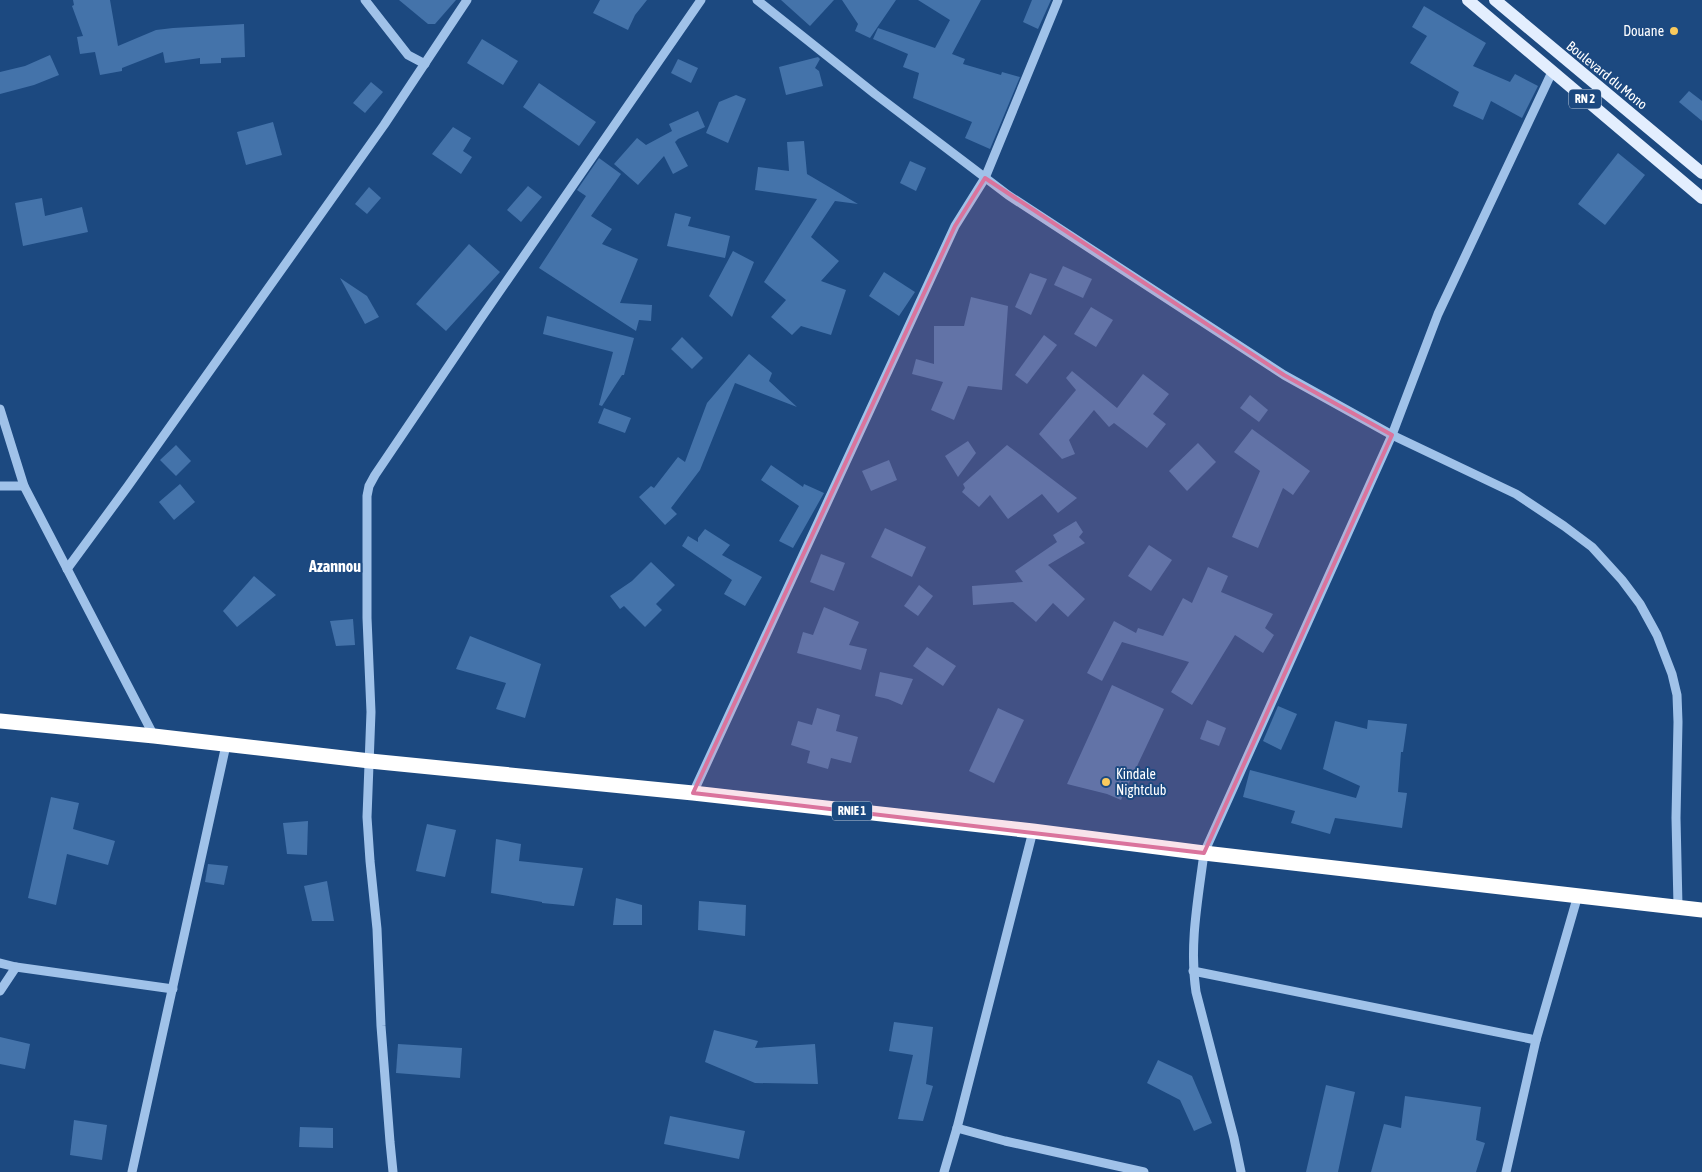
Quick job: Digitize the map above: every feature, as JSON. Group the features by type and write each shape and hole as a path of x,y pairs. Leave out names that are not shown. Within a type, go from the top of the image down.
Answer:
{"highway":[{"name":"RNIE 1","path":"0,721 1033,830 1204,854 1702,910"}],"main road":[{"name":"RN 2","path":"1468,0 1702,198"},
{"name":"Boulevard du Mono","path":"1494,0 1702,173"}],"street":[{"path":"365,0 408,55 425,64"},
{"path":"67,569 378,133 468,0"},
{"path":"394,1172 367,817 371,712 367,618 366,516 369,486 479,321 701,0"},
{"path":"757,0 985,178 1016,200 1284,375 1392,435 1516,494 1592,547 1622,580 1640,604 1657,635 1672,674 1677,695 1678,722 1676,818 1678,906"},
{"path":"693,793 955,226 985,178 1058,0"},
{"path":"1241,1172 1196,992 1193,971 1194,929 1204,854 1392,435 1438,314 1552,72"},
{"path":"0,409 24,486 154,736"},
{"path":"0,486 24,486"},
{"path":"132,1172 226,745"},
{"path":"944,1172 1033,830"},
{"path":"1506,1172 1536,1040 1578,895"},
{"path":"0,964 173,989"},
{"path":"0,991 16,967"},
{"path":"1193,971 1536,1040"},
{"path":"957,1128 1005,1141 1144,1172"}],"highlighted area":[{"path":"985,178 1284,375 1392,435 1204,853 693,793 955,226"}],"building":[{"path":"73,0 110,0 118,46 156,30 244,24 245,57 221,58 221,63 200,64 200,58 165,63 163,52 122,68 122,71 100,75 95,52 80,54 77,37 83,36 72,6 74,5"},
{"path":"399,0 456,0 435,24 428,24"},
{"path":"600,0 647,0 635,15 628,30 593,13"},
{"path":"781,0 834,0 810,26"},
{"path":"842,0 896,0 870,38 855,31 858,24"},
{"path":"918,0 981,0 952,54 965,59 963,64 1001,75 1002,72 1020,77 990,149 965,138 972,122 913,98 919,73 903,67 908,54 873,39 878,28 935,48 950,20"},
{"path":"1032,0 1051,0 1038,29 1023,22"},
{"path":"1424,6 1486,43 1473,66 1510,82 1515,74 1538,86 1522,118 1491,101 1483,120 1453,106 1459,92 1410,63 1427,36 1412,27"},
{"path":"482,39 518,61 503,85 467,63"},
{"path":"50,55 59,75 34,85 0,94 0,72 25,66"},
{"path":"818,57 820,59 815,68 819,71 823,86 786,95 779,67"},
{"path":"678,59 698,68 691,83 671,73"},
{"path":"371,82 383,92 365,113 353,103"},
{"path":"539,83 596,122 579,146 523,107"},
{"path":"1689,91 1702,101 1702,121 1679,102"},
{"path":"736,95 746,99 728,143 706,133 719,102"},
{"path":"698,111 705,127 675,142 688,166 673,174 664,156 638,185 614,164 637,138 646,145 672,131 669,124"},
{"path":"273,122 282,155 246,165 237,132"},
{"path":"453,127 471,138 463,151 472,157 461,174 432,154"},
{"path":"804,141 807,174 858,204 835,201 811,237 839,261 821,281 846,290 831,335 801,326 792,335 771,317 786,300 764,282 817,199 755,190 758,167 789,171 787,142"},
{"path":"1618,153 1645,175 1605,225 1578,204"},
{"path":"599,158 621,174 591,216 612,229 602,244 638,259 620,303 652,305 651,321 639,320 636,331 539,268 586,196 577,190"},
{"path":"910,161 926,168 916,191 900,183"},
{"path":"528,186 542,197 521,222 507,210"},
{"path":"369,187 381,198 367,214 355,204"},
{"path":"42,198 45,216 82,207 88,232 23,246 15,203"},
{"path":"675,213 691,217 688,226 730,236 725,258 667,246"},
{"path":"469,244 500,272 446,331 416,304"},
{"path":"733,251 754,262 732,317 709,296"},
{"path":"1063,266 1092,279 1083,298 1054,285"},
{"path":"884,272 915,292 899,316 869,296"},
{"path":"1030,273 1047,279 1031,315 1015,307"},
{"path":"340,278 367,296 379,317 365,324"},
{"path":"971,297 1008,306 1002,390 968,386 954,420 931,410 943,382 912,374 916,359 934,364 934,326 964,326"},
{"path":"1091,307 1113,320 1096,347 1074,334"},
{"path":"547,316 634,338 624,375 622,375 602,406 599,405 613,352 543,334"},
{"path":"1044,335 1057,345 1027,384 1015,375"},
{"path":"682,337 703,358 692,369 671,349"},
{"path":"749,354 772,373 769,381 797,407 735,383 700,470 671,508 677,514 665,525 639,497 651,486 654,488 678,457 685,462 707,403"},
{"path":"1072,371 1117,408 1143,374 1169,394 1153,414 1166,424 1147,448 1114,423 1109,427 1094,410 1069,440 1075,454 1062,459 1039,434 1076,390 1066,378"},
{"path":"1250,395 1268,410 1259,422 1240,408"},
{"path":"604,408 631,418 625,433 598,423"},
{"path":"1252,429 1310,471 1293,495 1283,488 1258,548 1232,537 1260,471 1234,452"},
{"path":"968,441 976,453 958,477 945,456"},
{"path":"1198,443 1216,462 1187,491 1169,471"},
{"path":"176,445 191,461 176,476 160,460"},
{"path":"1007,445 1077,498 1058,513 1042,494 1008,519 990,495 979,507 962,492 965,488 963,484"},
{"path":"889,460 897,480 871,491 862,471"},
{"path":"771,465 803,487 804,484 824,493 793,548 779,541 799,506 761,480"},
{"path":"180,484 195,502 174,520 159,502"},
{"path":"1076,521 1083,532 1079,537 1085,543 1048,565 1085,599 1068,617 1053,603 1036,622 1013,602 973,605 972,586 1023,582 1015,571 1057,542 1053,535"},
{"path":"885,528 926,547 912,577 871,557"},
{"path":"705,529 730,545 722,555 762,577 745,606 724,594 732,580 682,546 688,536 698,542 698,538"},
{"path":"1149,545 1172,560 1151,591 1128,576"},
{"path":"821,554 845,563 834,591 810,582"},
{"path":"651,562 675,585 656,604 662,610 645,627 624,606 620,609 610,596 632,581"},
{"path":"1208,567 1228,576 1221,592 1273,614 1265,628 1274,635 1263,653 1235,635 1192,705 1171,692 1189,662 1122,642 1102,681 1087,673 1114,621 1136,633 1138,628 1163,636 1183,598 1192,603"},
{"path":"254,576 276,595 237,627 223,611"},
{"path":"919,585 933,596 918,616 904,606"},
{"path":"824,607 859,622 849,645 867,649 861,670 797,653 803,632 813,635"},
{"path":"353,619 355,645 336,646 330,621"},
{"path":"470,636 541,664 525,718 496,709 506,683 456,669"},
{"path":"927,647 956,666 943,686 913,666"},
{"path":"880,672 913,679 902,705 875,696"},
{"path":"1112,685 1164,709 1121,800 1107,794 1067,784"},
{"path":"1278,706 1297,714 1281,750 1263,741"},
{"path":"817,708 840,715 836,731 858,737 851,763 831,758 828,769 807,763 810,751 791,745 798,721 812,725"},
{"path":"998,708 1024,720 994,783 969,771"},
{"path":"1207,720 1226,728 1219,746 1200,739"},
{"path":"1368,720 1407,724 1403,752 1401,752 1398,792 1407,793 1402,828 1335,818 1330,834 1291,823 1295,811 1243,797 1250,770 1356,798 1360,786 1323,769 1335,721 1367,729"},
{"path":"51,797 79,803 73,829 115,841 108,865 67,854 56,905 28,898"},
{"path":"308,821 307,855 287,854 283,823"},
{"path":"427,824 456,830 445,877 416,871"},
{"path":"496,839 521,844 519,861 583,868 574,906 542,903 491,893"},
{"path":"208,864 228,866 224,885 205,882"},
{"path":"327,881 334,921 312,921 304,886"},
{"path":"616,898 642,905 642,925 613,925"},
{"path":"699,901 746,905 745,936 698,930"},
{"path":"894,1022 933,1027 926,1084 933,1086 923,1121 898,1119 913,1055 889,1051"},
{"path":"714,1030 758,1041 755,1048 815,1044 818,1084 755,1083 705,1062"},
{"path":"0,1037 30,1044 25,1069 0,1064"},
{"path":"398,1044 462,1048 460,1078 396,1073"},
{"path":"1158,1060 1192,1076 1212,1123 1194,1131 1180,1100 1147,1083"},
{"path":"1326,1085 1355,1092 1338,1172 1306,1172"},
{"path":"1405,1096 1481,1107 1476,1140 1485,1143 1476,1172 1371,1172 1384,1124 1401,1128"},
{"path":"670,1116 745,1131 739,1159 664,1144"},
{"path":"74,1120 107,1125 102,1160 70,1155"},
{"path":"300,1127 333,1128 333,1148 299,1147"}],"place":[{"name":"Douane","path":"1674,31"},
{"name":"Kindale Nightclub","path":"1106,782"}],"district":[{"name":"Azannou","path":"335,566"}]}
